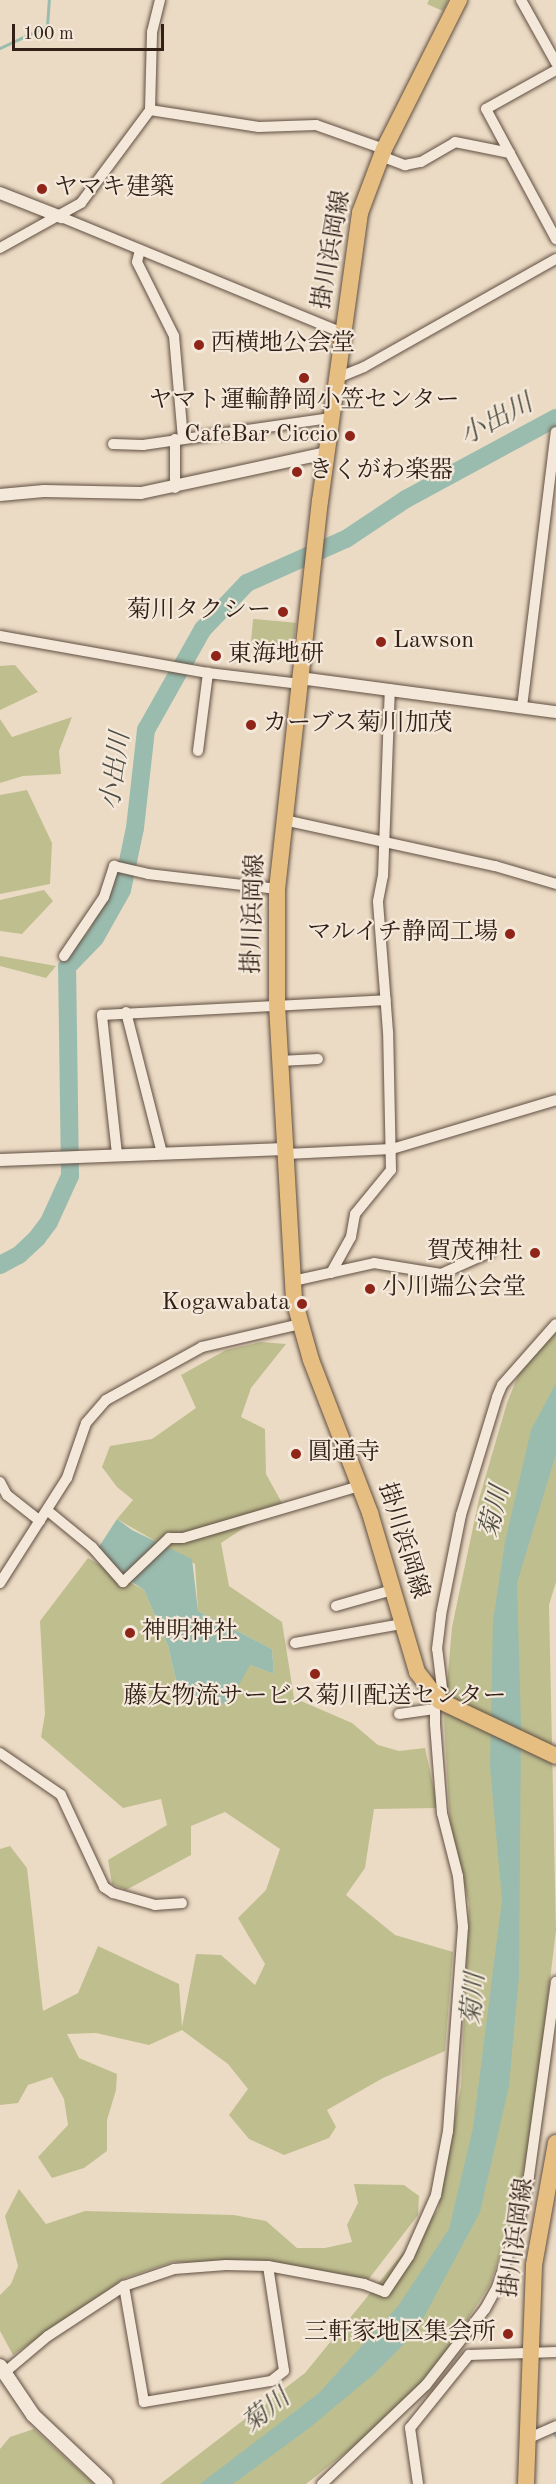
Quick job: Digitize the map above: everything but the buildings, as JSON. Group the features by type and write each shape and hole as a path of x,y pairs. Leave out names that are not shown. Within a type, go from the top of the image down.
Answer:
{"main road":[{"name":"掛川浜岡線","path":"459,0 382,152 360,213 326,453 277,889 277,1005 280,1061 293,1281 300,1324 360,1486 417,1672 439,1703 555,1755"},
{"name":"掛川浜岡線","path":"526,2484 528,2354 534,2265 556,2143"},
{"path":"2,2369 33,2415 106,2484"}],"street":[{"path":"0,248 61,217 81,203 150,110 152,32 160,0"},
{"path":"521,0 556,63"},
{"path":"556,70 486,109 556,239"},
{"path":"150,110 259,127 316,125 382,152 405,165 421,162 455,142 510,153"},
{"path":"0,193 343,333"},
{"path":"140,250 137,262 174,336 179,438 175,488"},
{"path":"337,378 364,367 556,260"},
{"path":"113,444 143,445 179,438 331,418"},
{"path":"522,707 556,432"},
{"path":"0,495 45,491 141,493 175,488 326,453"},
{"path":"0,636 170,664 208,673 390,689 556,712"},
{"path":"198,751 208,673"},
{"path":"332,1273 351,1237 355,1214 390,1170 392,1149 386,1000 378,901 384,841 390,689"},
{"path":"284,820 384,841 556,884"},
{"path":"64,956 104,897 114,866 135,871 277,889"},
{"path":"117,1154 102,1015 386,1000"},
{"path":"126,1012 162,1153"},
{"path":"280,1061 318,1059"},
{"path":"0,1160 76,1155 392,1149 556,1100"},
{"path":"293,1281 374,1263 441,1274 490,1252"},
{"path":"0,1583 67,1478 86,1423 106,1400 202,1347 300,1324"},
{"path":"2,2369 124,2286 174,2269 268,2266 364,2284 385,2292 409,2256 436,2195 448,2131 463,1927 458,1876 442,1813 437,1649 441,1615 478,1453 502,1385 556,1324"},
{"path":"0,1482 7,1495 40,1521"},
{"path":"48,1510 92,1546 123,1582 169,1538 183,1538 360,1486"},
{"path":"336,1606 392,1590"},
{"path":"295,1643 402,1624"},
{"path":"399,1714 439,1703"},
{"path":"0,1753 61,1795 104,1887 112,1893 155,1905 182,1903"},
{"path":"322,2484 426,2385 485,2309 497,2287 518,2225 528,2176 556,1982"},
{"path":"124,2286 144,2402 272,2381 284,2371 268,2266"},
{"path":"418,2484 410,2428 469,2355 556,2352"},
{"path":"527,2439 556,2426"}],"shaded area":[{"path":"429,0 448,0 443,11 427,4"},
{"path":"253,619 296,623 293,651 251,647"},
{"path":"15,665 38,692 0,710 0,666"},
{"path":"72,717 59,751 61,774 23,776 0,783 0,719 12,737"},
{"path":"27,790 52,843 50,884 0,894 0,795"},
{"path":"44,890 53,901 22,934 0,931 0,900"},
{"path":"0,956 56,966 46,978 0,966"},
{"path":"556,1329 556,1582 549,1605 556,1930 533,2122 515,2215 489,2286 450,2347 396,2413 306,2484 160,2484 305,2373 438,2210 461,2086 469,1904 450,1825 444,1719 452,1627 479,1499 507,1403 519,1373"},
{"path":"261,1342 286,1344 251,1388 241,1417 265,1429 266,1474 282,1503 221,1543 229,1586 282,1622 294,1698 352,1723 378,1745 399,1751 425,1748 438,1808 374,1809 365,1868 346,1895 395,1935 453,1952 445,2051 383,2078 327,2110 336,2127 329,2138 284,2155 249,2139 229,2115 248,2089 228,2064 182,2030 149,2045 96,2033 67,2034 79,2058 117,2074 116,2090 107,2120 107,2151 84,2168 52,2178 38,2157 68,2125 64,2099 52,2077 28,2085 18,2103 0,2105 0,1849 10,1846 27,1868 43,2011 78,1993 98,1946 179,1984 182,2027 196,1954 221,1955 255,1985 265,1964 238,1918 266,1890 280,1849 225,1812 191,1826 191,1855 126,1890 112,1884 108,1860 167,1825 161,1799 123,1808 41,1737 45,1714 40,1621 88,1558 144,1590 168,1646 180,1698 250,1665 274,1674 272,1649 198,1611 195,1564 117,1519 133,1500 117,1487 102,1467 110,1446 152,1439 196,1408 181,1375 226,1350"},
{"path":"556,1383 556,1454 517,1583 521,1725 519,1976 509,2086 480,2212 416,2332 373,2375 308,2429 233,2484 200,2484 319,2393 398,2306 449,2229 473,2128 502,1900 490,1767 493,1621 505,1542 531,1430"},
{"path":"117,1519 132,1530 192,1559 198,1611 272,1649 274,1674 250,1665 228,1704 180,1698 168,1646 144,1590 93,1556"},
{"path":"354,2184 404,2185 419,2196 418,2215 368,2280 282,2263 173,2262 125,2278 13,2355 0,2331 0,2295 11,2284 18,2266 5,2216 19,2189 46,2224 85,2211 234,2215 266,2221 297,2248 325,2248 352,2242 347,2225 358,2203"},
{"path":"34,2429 94,2484 0,2484 0,2449 10,2437"}],"waterway":[{"path":"0,48 47,26 49,0"},
{"name":"小出川","path":"0,1265 19,1255 37,1238 49,1222 70,1176 67,967 95,938 122,890 135,828 146,730 203,629 247,583 346,539 406,499 556,418"},
{"path":"554,2433 556,2437"}],"place":[{"name":"ヤマキ建築","path":"42,189"},
{"name":"西横地公会堂","path":"199,345"},
{"name":"ヤマト運輸静岡小笠センター","path":"304,378"},
{"name":"CafeBar Ciccio","path":"350,436"},
{"name":"きくがわ楽器","path":"297,472"},
{"name":"菊川タクシー","path":"283,612"},
{"name":"Lawson","path":"381,642"},
{"name":"東海地研","path":"216,656"},
{"name":"カーブス菊川加茂","path":"251,725"},
{"name":"マルイチ静岡工場","path":"510,934"},
{"name":"賀茂神社","path":"535,1253"},
{"name":"小川端公会堂","path":"370,1289"},
{"name":"Kogawabata","path":"302,1304"},
{"name":"圓通寺","path":"296,1454"},
{"name":"神明神社","path":"130,1633"},
{"name":"藤友物流サービス菊川配送センター","path":"315,1674"},
{"name":"三軒家地区集会所","path":"508,2334"}],"water label":[{"name":"菊川","path":"496,1512"},
{"name":"菊川","path":"475,1999"},
{"name":"菊川","path":"267,2412"}]}
